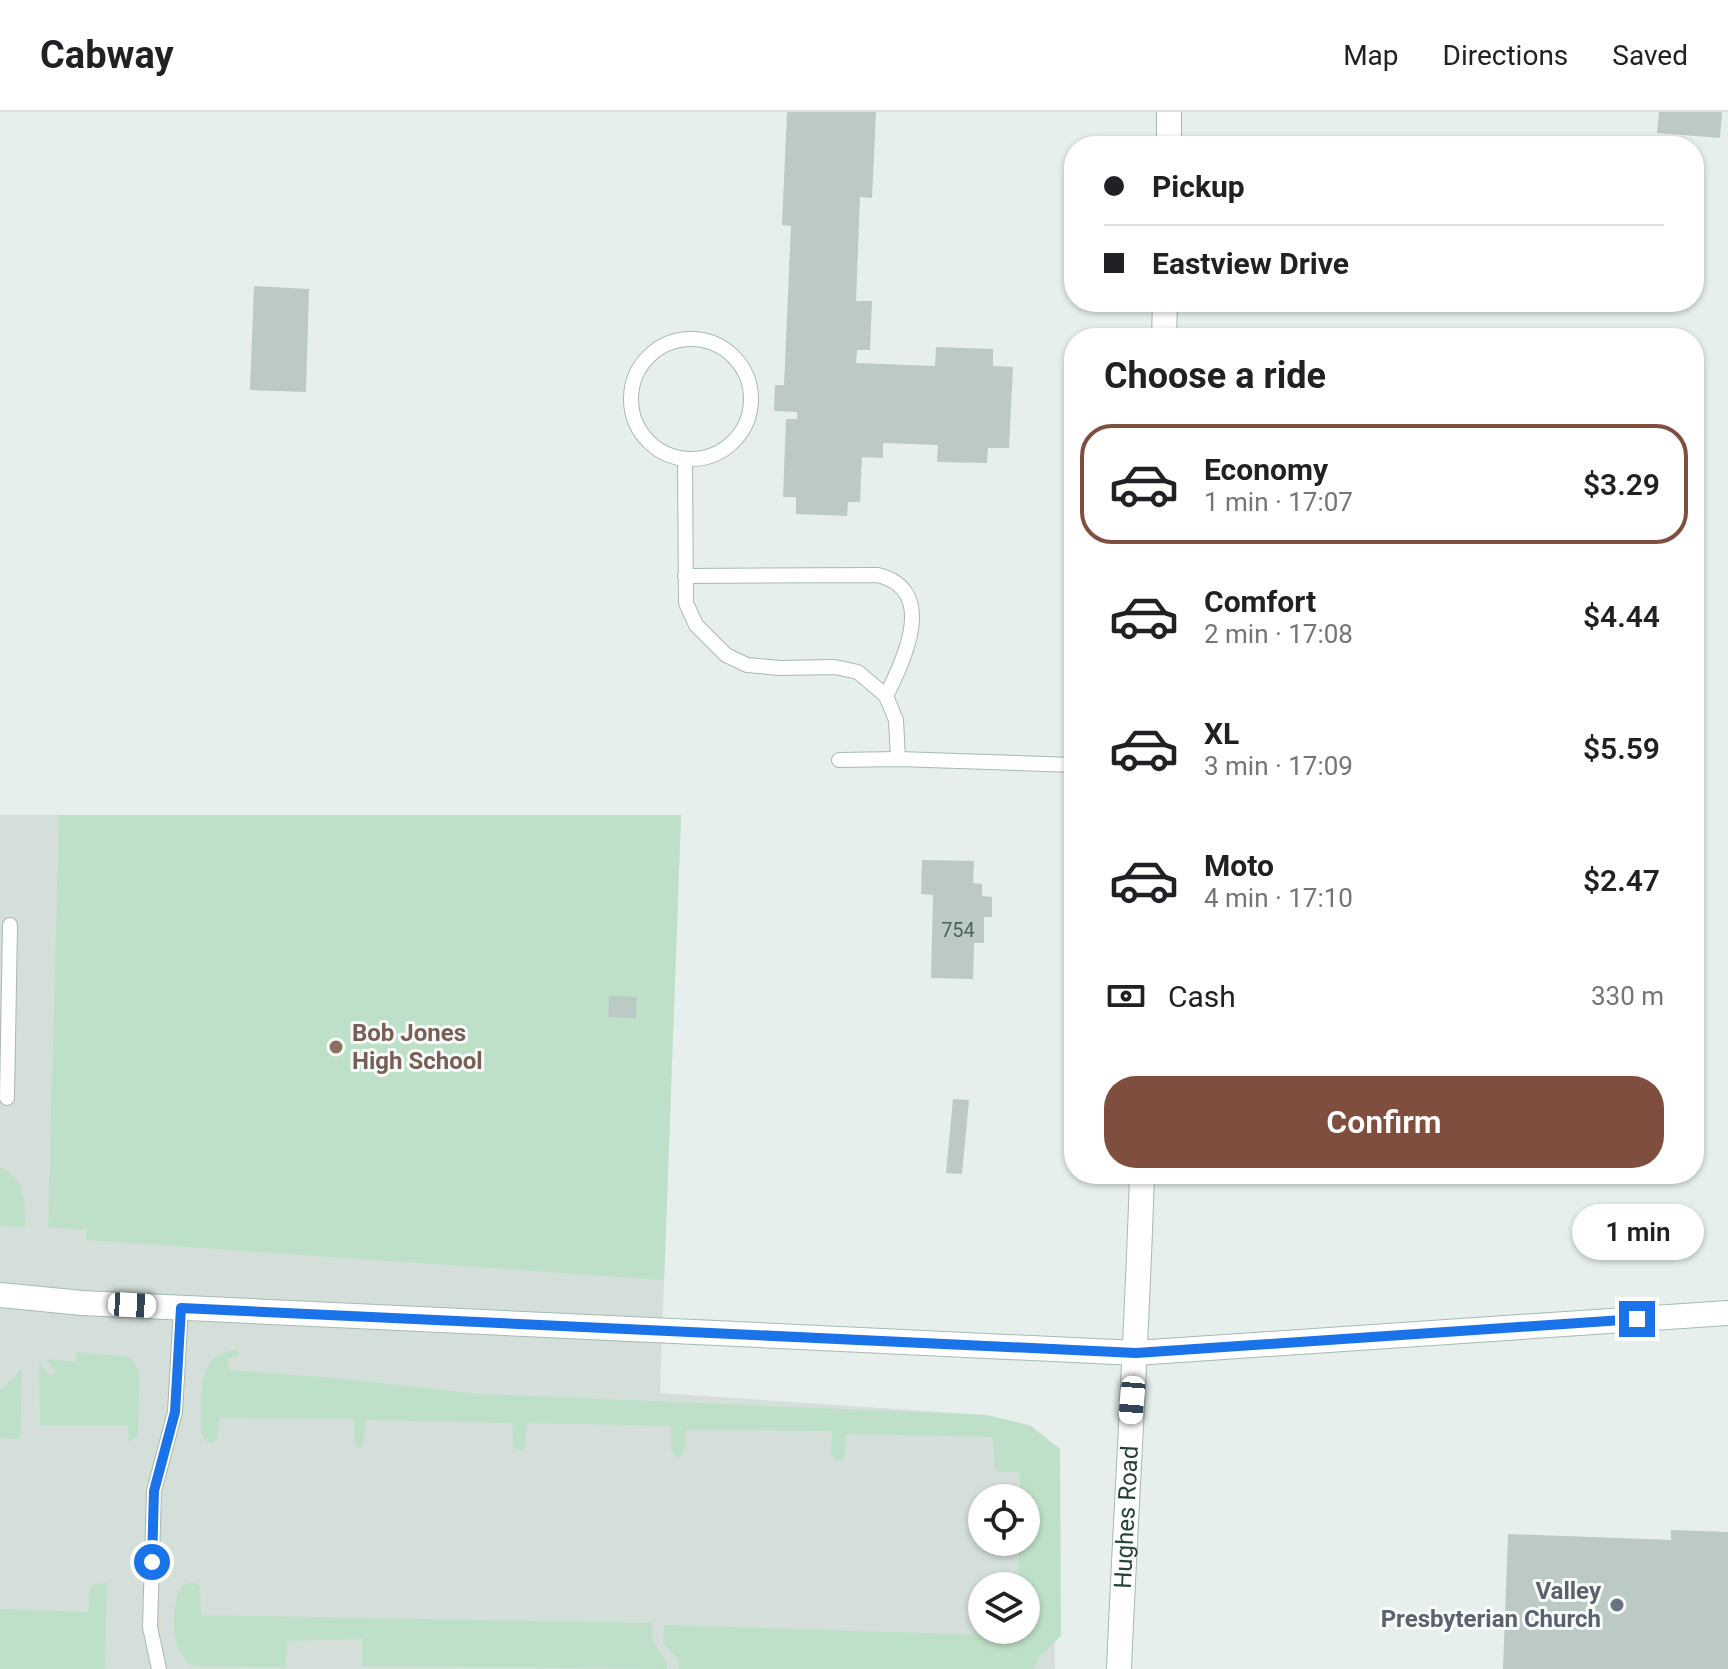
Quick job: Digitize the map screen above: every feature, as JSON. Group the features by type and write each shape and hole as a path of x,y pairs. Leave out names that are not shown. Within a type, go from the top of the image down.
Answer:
{"street":[{"path":"1169,112 1169,136"},
{"name":"Hughes Road","path":"1119,1669 1142,1184"},
{"path":"0,1295 82,1303 1136,1353 1728,1313"}],"lane":[{"path":"695,339 715,344 733,355 744,370 750,388 751,406 746,424 736,440 721,451 703,458 685,459 664,453 648,441 636,424 631,406 633,384 641,365 656,350 675,341 695,339"},
{"path":"685,459 686,603 696,625 726,655 747,665 835,667 858,672 886,696 896,720 898,759"},
{"path":"685,576 878,575 892,579 904,589 909,602 912,636 904,661 886,696"},
{"path":"839,760 1064,765"},
{"path":"7,1098 10,925"},
{"path":"159,1669 150,1627 154,1491 175,1412 181,1308"}],"shaded area":[{"name":"Bob Jones High School","path":"0,815 681,815 660,1393 986,1415 1031,1426 1054,1454 1055,1669 0,1669"}],"green space":[{"path":"59,815 681,815 664,1280 86,1240 86,1230 48,1227"},
{"path":"0,1167 19,1184 24,1200 25,1227 0,1226"},
{"path":"238,1350 238,1356 227,1359 229,1370 481,1394 986,1415 1031,1426 1060,1449 1061,1636 1039,1657 1034,1669 679,1669 678,1658 663,1643 664,1625 968,1634 968,1644 1040,1644 1040,1572 1018,1572 1019,1556 1040,1556 1040,1484 1020,1484 1020,1472 999,1472 995,1468 992,1437 846,1434 844,1459 838,1461 831,1455 832,1431 686,1430 684,1452 677,1458 671,1450 671,1426 527,1423 525,1447 521,1451 513,1447 512,1423 366,1420 363,1445 359,1448 355,1445 353,1419 220,1418 217,1440 212,1443 207,1442 201,1433 201,1393 207,1369 213,1360 224,1353"},
{"path":"76,1352 129,1357 140,1371 138,1434 129,1444 128,1425 40,1425 39,1362 49,1376 56,1371 46,1359 76,1362"},
{"path":"22,1369 20,1439 0,1438 0,1390"},
{"path":"194,1582 200,1586 201,1615 652,1623 652,1641 667,1662 667,1669 362,1666 362,1639 287,1641 286,1668 193,1666 179,1651 174,1617 182,1585"},
{"path":"107,1583 105,1669 0,1669 0,1609 88,1612 90,1589 95,1584"}],"building":[{"path":"787,112 876,112 872,198 860,197 856,301 872,301 870,350 857,350 856,363 935,366 936,347 993,349 993,366 1013,367 1009,448 988,448 987,463 937,462 938,445 883,443 883,458 862,457 860,502 848,502 847,516 796,514 796,497 783,497 786,419 797,419 797,412 774,411 775,385 784,385 791,226 782,225"},
{"path":"1659,112 1722,112 1720,138 1657,133"},
{"path":"254,286 309,289 306,392 250,390"},
{"path":"922,860 974,861 973,883 982,884 982,896 992,897 992,917 984,917 984,943 974,943 973,979 931,978 933,895 921,894"},
{"path":"609,996 637,997 636,1018 608,1017"},
{"path":"953,1099 969,1100 962,1174 946,1173"},
{"name":"Valley Presbyterian Church","path":"1671,1530 1728,1532 1728,1669 1503,1669 1508,1534 1671,1540"}],"place":[{"name":"Bob Jones High School","path":"336,1047"},
{"name":"Valley Presbyterian Church","path":"1617,1605"}],"route":[{"path":"152,1562 154,1491 175,1412 181,1308 1136,1353 1637,1319"}]}
